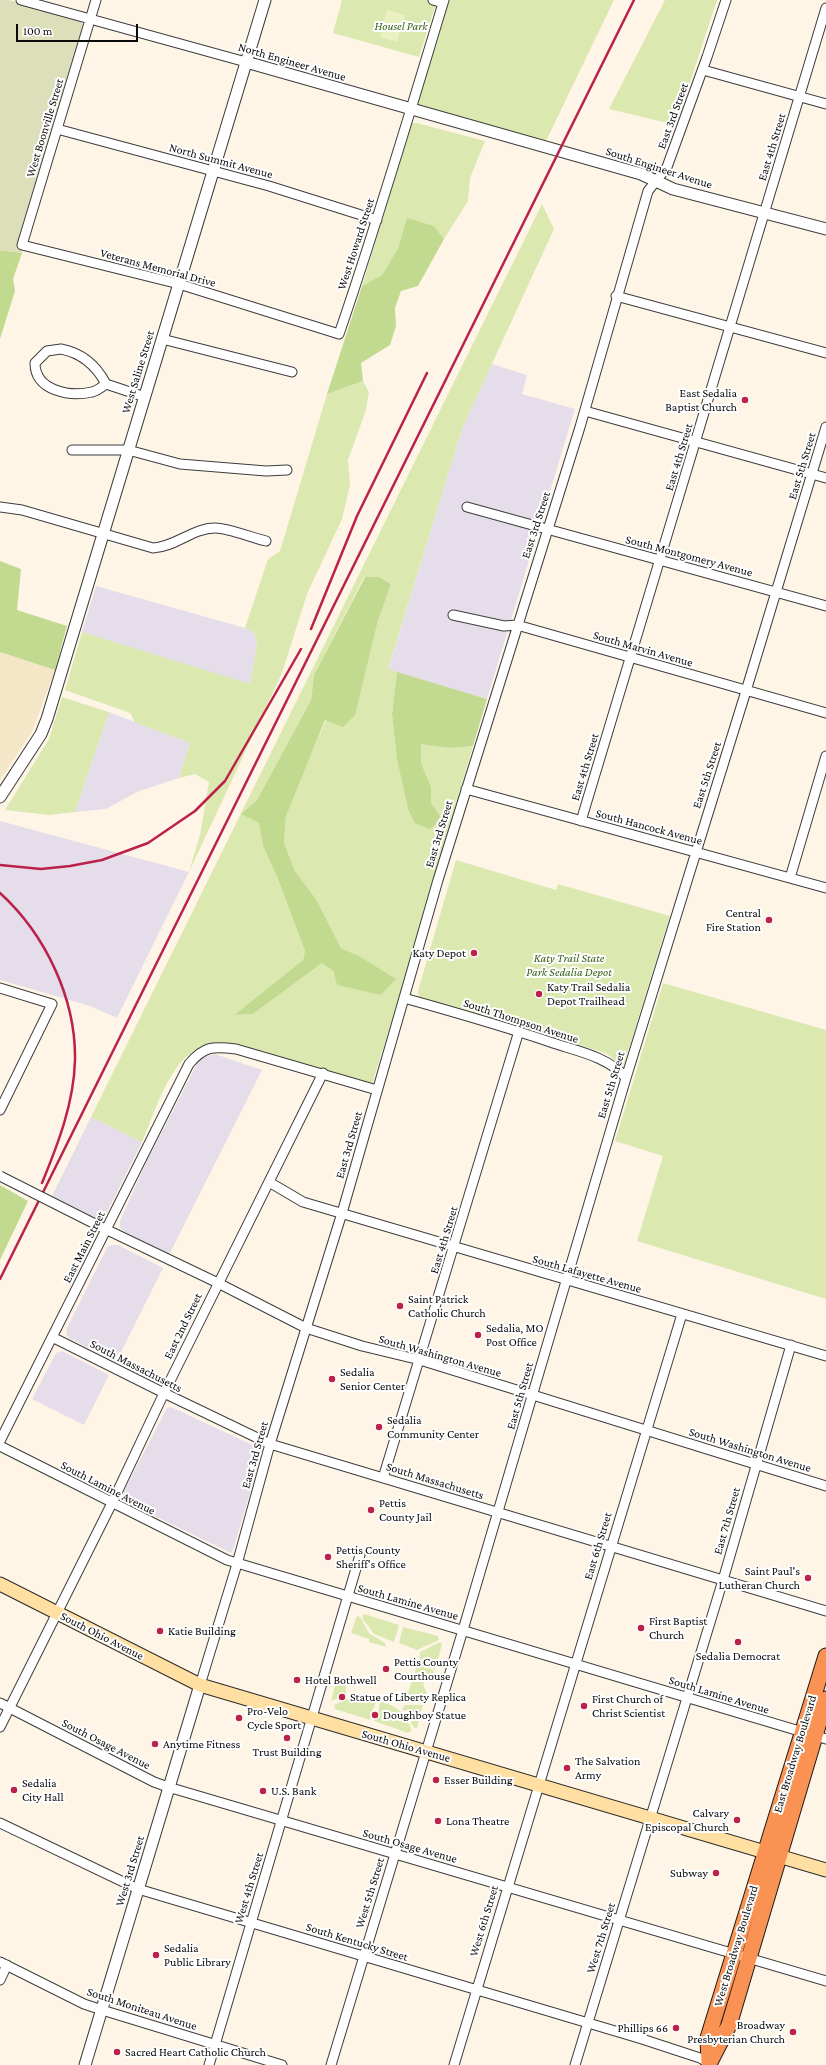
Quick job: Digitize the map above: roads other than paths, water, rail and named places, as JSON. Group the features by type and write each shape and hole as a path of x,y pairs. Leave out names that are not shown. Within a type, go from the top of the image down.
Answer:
{"highway":[{"name":"East Broadway Boulevard","path":"765,1852 814,1736 826,1656"},
{"name":"East Broadway Boulevard","path":"780,1857 826,1699"},
{"name":"West Broadway Boulevard","path":"711,2064 708,2038 765,1852"},
{"name":"West Broadway Boulevard","path":"711,2064 729,2025 780,1857"}],"main road":[{"name":"South Ohio Avenue","path":"0,1584 200,1685 826,1870"}],"street":[{"name":"North Engineer Avenue","path":"21,0 246,62 554,150"},
{"name":"West Boonville Street","path":"22,245 96,0"},
{"name":"West Saline Street","path":"0,797 41,734 56,689 102,533 145,397 265,0"},
{"path":"432,0 443,1"},
{"name":"East 3rd Street","path":"200,1685 237,1564 270,1444 342,1213 466,789 546,530 585,411 616,296 648,191 667,167 703,70 726,0"},
{"name":"West Howard Street","path":"287,318 339,334 377,220 443,1"},
{"name":"East 4th Street","path":"581,821 826,8"},
{"path":"703,70 826,104"},
{"name":"North Summit Avenue","path":"57,129 269,186 377,220"},
{"name":"South Engineer Avenue","path":"554,150 641,174 673,188 826,229"},
{"name":"Veterans Memorial Drive","path":"22,245 178,284 287,318"},
{"path":"616,296 826,353"},
{"path":"162,339 292,372"},
{"path":"106,384 93,392 59,392 50,388 41,380 35,370 35,363 47,351 61,349 70,350 89,361 100,373 106,384 145,397"},
{"path":"585,411 826,478"},
{"name":"East 5th Street","path":"425,1751 463,1630 626,1078 777,592 826,427"},
{"path":"72,450 128,450 180,464 266,471 287,470"},
{"path":"0,507 22,510 153,548 165,548 190,536 216,528 266,541"},
{"name":"South Montgomery Avenue","path":"466,507 826,606"},
{"name":"South Marvin Avenue","path":"453,615 497,625 517,625 826,713"},
{"path":"790,878 826,756"},
{"name":"South Hancock Avenue","path":"466,789 826,888"},
{"path":"0,988 52,1004 0,1110"},
{"name":"South Thompson Avenue","path":"404,998 519,1031 606,1062 620,1071 626,1078"},
{"name":"East 4th Street","path":"383,1478 455,1248 519,1031"},
{"name":"East Main Street","path":"0,1441 52,1337 103,1228 189,1064 196,1056 206,1049 217,1046 236,1049 323,1073"},
{"path":"323,1073 377,1090"},
{"name":"East 2nd Street","path":"0,1727 58,1613 218,1283 323,1073"},
{"name":"South Washington Avenue","path":"0,1176 306,1328 362,1346 420,1360 826,1486"},
{"name":"South Lafayette Avenue","path":"269,1182 303,1202 826,1356"},
{"name":"East 6th Street","path":"538,1785 682,1314"},
{"name":"South Massachusetts","path":"52,1337 164,1394 270,1444 826,1611"},
{"name":"East 7th Street","path":"650,1818 723,1580 791,1345"},
{"name":"South Lamine Avenue","path":"0,1446 237,1564 463,1630 814,1736"},
{"path":"312,1718 360,1555"},
{"name":"West 3rd Street","path":"85,2065 200,1685"},
{"name":"South Osage Avenue","path":"0,1703 154,1782 168,1787 826,1981"},
{"name":"West 4th Street","path":"209,2065 312,1718"},
{"name":"West 5th Street","path":"330,2065 425,1751"},
{"name":"West 6th Street","path":"454,2065 538,1785"},
{"name":"West 7th Street","path":"575,2065 650,1818"},
{"name":"South Kentucky Street","path":"0,1823 138,1889 588,2023 700,2058 711,2064"},
{"path":"0,1980 4,1964"},
{"name":"South Moniteau Avenue","path":"4,1964 84,2004 282,2065"}],"railway":[{"path":"0,1279 634,0"},
{"path":"311,629 357,516 427,373"},
{"path":"0,865 41,869 70,866 102,860 148,843 195,811 225,781 301,649"},
{"path":"0,893 16,909 31,928 55,969 64,991 74,1037 75,1060 72,1092 64,1123 42,1183"}],"place":[{"name":"East Sedalia Baptist Church","path":"745,400"},
{"name":"Central Fire Station","path":"769,920"},
{"name":"Katy Depot","path":"474,953"},
{"name":"Katy Trail Sedalia Depot Trailhead","path":"539,994"},
{"name":"Saint Patrick Catholic Church","path":"400,1306"},
{"name":"Sedalia, MO Post Office","path":"478,1335"},
{"name":"Sedalia Senior Center","path":"332,1379"},
{"name":"Sedalia Community Center","path":"379,1427"},
{"name":"Pettis County Jail","path":"371,1510"},
{"name":"Pettis County Sheriff's Office","path":"328,1557"},
{"name":"Saint Paul's Lutheran Church","path":"808,1578"},
{"name":"First Baptist Church","path":"641,1628"},
{"name":"Katie Building","path":"160,1631"},
{"name":"Sedalia Democrat","path":"738,1642"},
{"name":"Pettis County Courthouse","path":"386,1669"},
{"name":"Hotel Bothwell","path":"297,1680"},
{"name":"Statue of Liberty Replica","path":"342,1697"},
{"name":"First Church of Christ Scientist","path":"584,1706"},
{"name":"Doughboy Statue","path":"375,1715"},
{"name":"Pro-Velo Cycle Sport","path":"239,1718"},
{"name":"Trust Building","path":"287,1738"},
{"name":"Anytime Fitness","path":"155,1744"},
{"name":"The Salvation Army","path":"567,1768"},
{"name":"Esser Building","path":"436,1780"},
{"name":"Sedalia City Hall","path":"14,1790"},
{"name":"U.S. Bank","path":"263,1791"},
{"name":"Calvary Episcopal Church","path":"737,1820"},
{"name":"Lona Theatre","path":"438,1821"},
{"name":"Subway","path":"716,1873"},
{"name":"Sedalia Public Library","path":"156,1955"},
{"name":"Phillips 66","path":"676,2028"},
{"name":"Broadway Presbyterian Church","path":"793,2032"},
{"name":"Sacred Heart Catholic Church","path":"117,2052"}],"park label":[{"name":"Housel Park","path":"401,26"},
{"name":"Katy Trail State Park Sedalia Depot","path":"569,965"}]}
